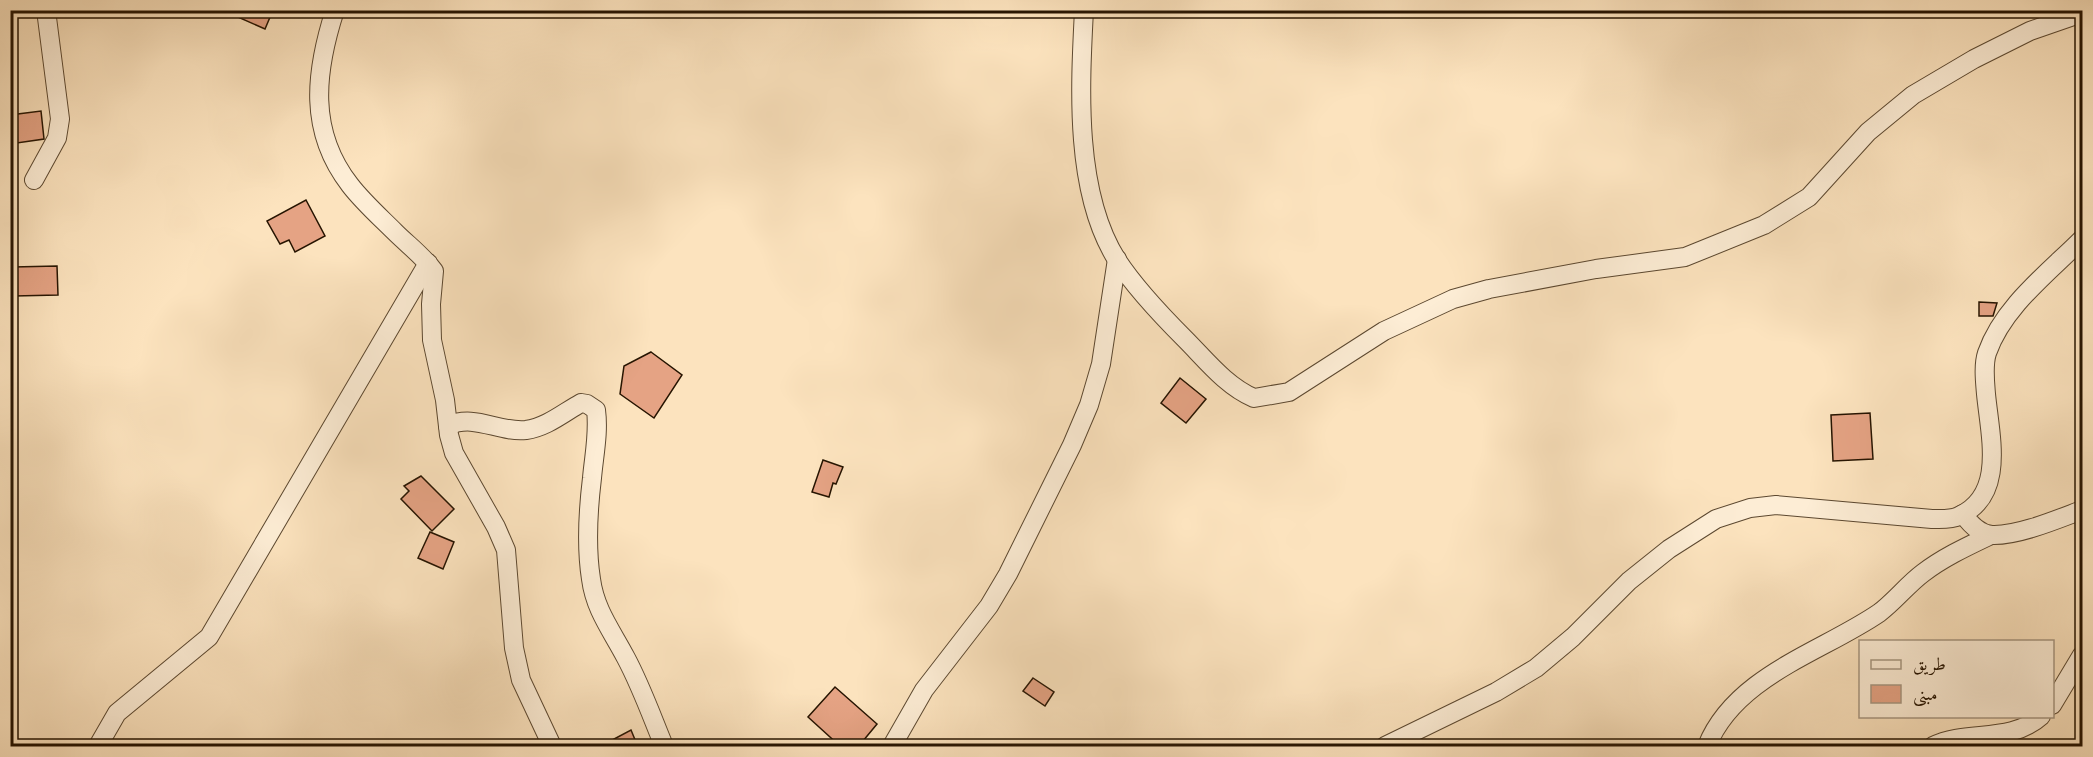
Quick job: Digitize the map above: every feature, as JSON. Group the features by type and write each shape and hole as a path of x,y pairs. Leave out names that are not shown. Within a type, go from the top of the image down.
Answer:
{"street":[{"path":"34,180 57,138 60,119 46,10"},
{"path":"335,10 325,42 320,76 321,129 333,158 351,186 434,271 431,304 432,340 454,453 496,527 506,550 514,648 521,680 552,747"},
{"path":"1084,10 1080,100 1084,144 1101,226 1117,259 1167,321 1236,389 1254,398 1281,394 1327,370 1384,331 1453,299 1488,289 1596,269 1685,257 1764,225 1809,196 1868,132 1913,95 1974,59 2030,31 2082,13"},
{"path":"1385,747 1496,692 1536,668 1573,637 1629,581 1676,544 1716,519 1749,508 1776,505 1932,519 1957,518 1975,507 1986,493 1992,471 1986,357 1995,333 2020,301 2082,239"},
{"path":"892,747 924,690 989,606 1008,574 1072,446 1089,405 1101,364 1117,259"},
{"path":"98,747 117,713 209,637 428,263"},
{"path":"448,426 460,420 523,430 542,427 581,404 587,404 596,410 597,441 589,531 591,579 596,603 605,624 626,658 664,747"},
{"path":"1707,747 1728,714 1749,692 1773,674 1849,632 1881,611 1922,574 1991,535 2041,524 2082,510"},
{"path":"1963,514 1977,530 1991,535"},
{"path":"2054,702 2082,655"},
{"path":"1933,747 1957,738 2017,731 2039,718"}],"building":[{"path":"222,10 273,10 265,29"},
{"path":"41,111 44,139 10,144 10,115"},
{"path":"306,200 325,236 295,252 289,240 280,244 267,221"},
{"path":"57,266 58,295 14,296 13,267"},
{"path":"1979,302 1997,303 1993,316 1979,316"},
{"path":"651,352 682,375 654,418 620,394 624,366"},
{"path":"1180,378 1206,399 1186,423 1161,403"},
{"path":"1870,413 1873,459 1833,461 1831,415"},
{"path":"823,460 843,467 836,484 833,483 829,497 812,492"},
{"path":"421,476 454,509 432,531 401,499 409,491 404,486"},
{"path":"430,532 454,542 443,569 418,558"},
{"path":"1033,678 1054,692 1045,706 1023,691"},
{"path":"835,687 877,724 858,747 841,747 808,717"},
{"path":"631,730 638,747 599,747"}]}
